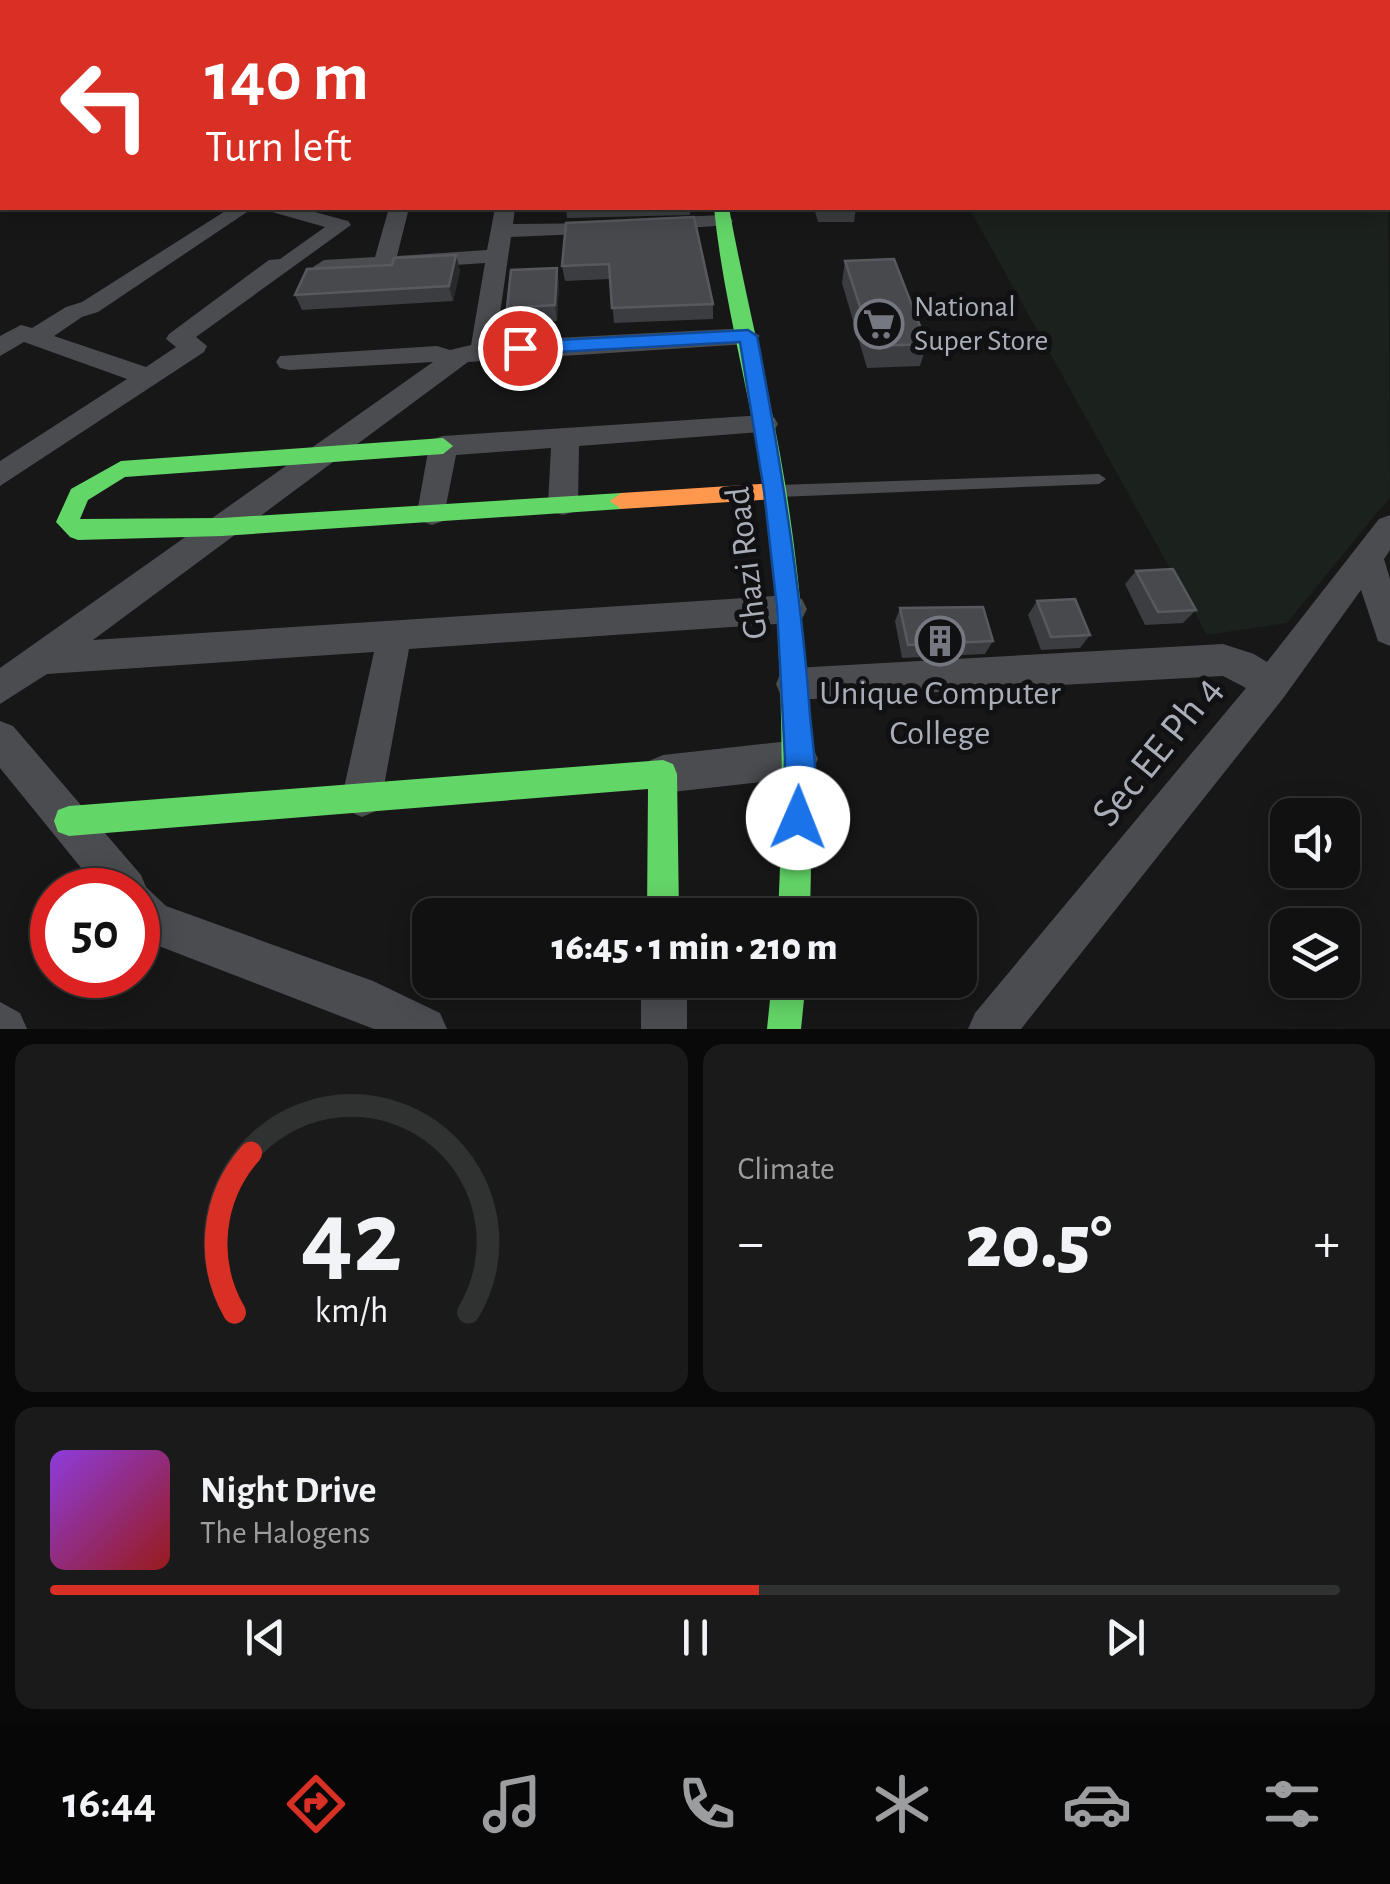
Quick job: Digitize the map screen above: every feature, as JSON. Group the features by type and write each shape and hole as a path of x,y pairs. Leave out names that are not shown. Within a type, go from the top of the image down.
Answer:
{"street":[{"path":"322,0 336,0"},
{"path":"35,338 74,312 90,308 118,286 240,210"},
{"path":"0,476 196,346 178,339 277,264 284,266 341,225 297,210"},
{"path":"384,263 398,210"},
{"path":"482,350 505,210"},
{"path":"502,232 722,214"},
{"name":"Ghazi Road","path":"722,214 764,424 790,608 799,759 795,898"},
{"path":"324,267 497,256"},
{"path":"0,348 22,333 149,378"},
{"path":"0,688 451,360 482,350 748,336"},
{"path":"289,362 438,354 451,360"},
{"path":"764,424 120,469 81,490 68,510 67,522 78,532 222,527 775,491"},
{"path":"563,504 565,437"},
{"path":"432,513 443,446"},
{"path":"1379,542 1390,631"},
{"name":"Sec EE Ph 4","path":"991,1029 1272,685 1379,542"},
{"path":"40,659 790,608"},
{"path":"362,797 395,635"},
{"path":"794,684 1223,660 1242,665 1272,685"},
{"path":"0,739 108,868"},
{"path":"69,820 663,774 799,759"},
{"path":"663,774 663,898"},
{"path":"160,925 373,1004 424,1029"},
{"path":"664,998 664,1029"},
{"path":"784,1029 787,998"}],"lane":[{"path":"775,491 1099,479"}],"shaded area":[{"path":"970,210 1388,210 1390,497 1287,623 1207,635"}],"building":[{"path":"694,217 713,304 612,308 609,264 562,266 566,223"},
{"path":"456,255 449,286 295,295 307,269 392,265 394,258"},
{"path":"894,259 927,344 873,346 845,261"},
{"path":"557,268 555,305 507,308 511,270"},
{"path":"1173,569 1196,610 1158,612 1136,571"},
{"path":"1075,599 1090,635 1051,637 1037,601"},
{"path":"983,607 993,641 908,645 900,608"}],"traffic: fast":[{"path":"721,210 768,449 787,591 796,753 794,898"},
{"path":"443,446 121,469 79,495 67,522 78,531 222,527 621,501"},
{"path":"69,821 663,774 663,898"},
{"path":"784,1029 787,998"}],"traffic: slow":[{"path":"621,501 775,491"}],"place":[{"name":"National Super Store","path":"879,324"},
{"name":"Unique Computer College","path":"940,641"}],"route":[{"path":"520,348 748,336 775,491 790,608 799,759 798,818"}]}
